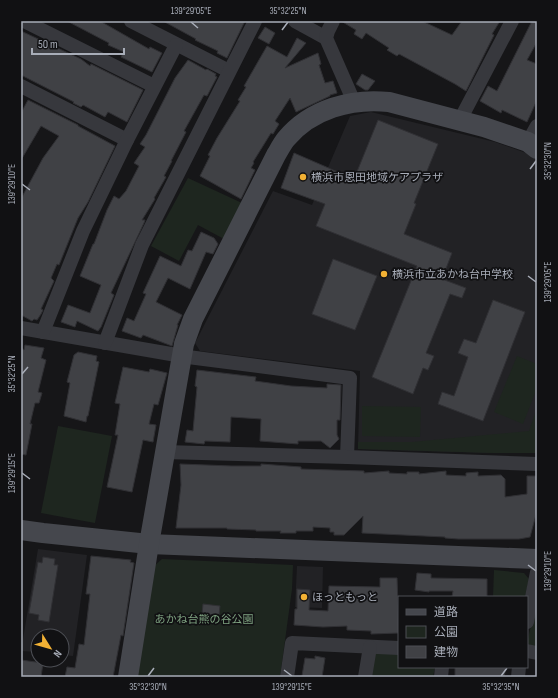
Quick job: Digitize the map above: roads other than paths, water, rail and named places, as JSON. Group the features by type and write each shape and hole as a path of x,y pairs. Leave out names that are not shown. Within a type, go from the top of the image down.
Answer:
{"street":[{"path":"24,21 154,86"},
{"path":"131,21 229,71"},
{"path":"105,343 142,245 255,21"},
{"path":"295,21 326,38 354,102"},
{"path":"326,38 333,21"},
{"path":"460,120 512,21"},
{"path":"43,332 83,231 154,86 176,45"},
{"path":"21,86 127,140"},
{"path":"128,677 181,356 193,319 276,155 287,139 312,118 338,106 354,102 375,100 389,102 534,139"},
{"path":"21,328 181,356 350,378 347,456"},
{"path":"164,452 347,456 537,464"},
{"path":"21,530 43,534 149,544 537,559"},
{"path":"528,617 537,572"},
{"path":"287,677 292,644 398,648"},
{"path":"365,677 370,647"}],"place":[{"name":"横浜市恩田地域ケアプラザ","path":"303,177"},
{"name":"横浜市立あかね台中学校","path":"384,274"},
{"name":"ほっともっと","path":"304,597"}],"park label":[{"name":"あかね台熊の谷公園","path":"204,619"}]}
